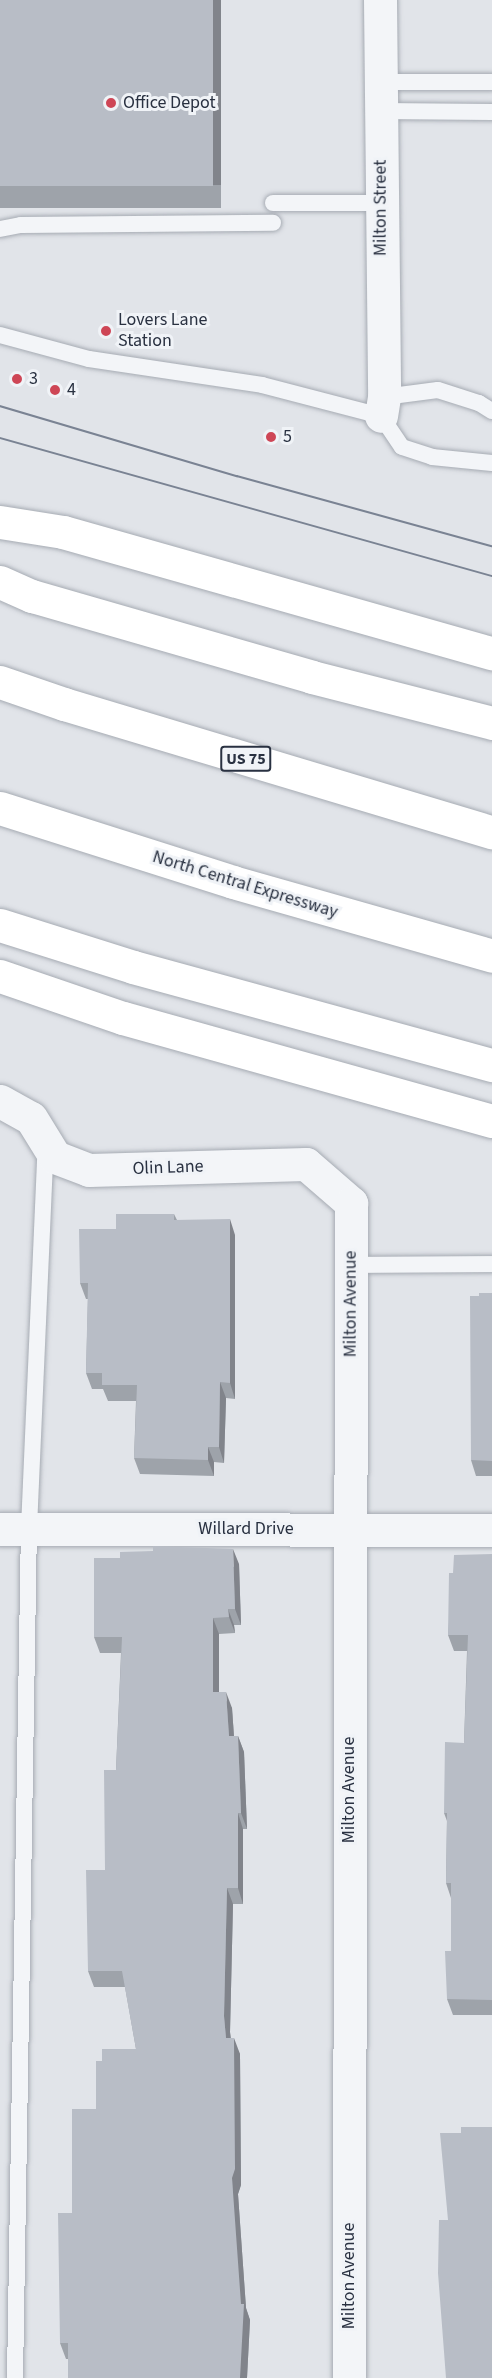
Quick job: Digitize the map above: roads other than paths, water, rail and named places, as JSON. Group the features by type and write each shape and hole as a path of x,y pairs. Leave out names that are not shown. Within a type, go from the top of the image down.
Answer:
{"main road":[{"path":"0,522 63,532 492,652"},
{"path":"0,582 32,596 312,677 492,723"},
{"name":"US 75","path":"0,682 86,711 492,832"},
{"name":"North Central Expressway","path":"0,808 244,885 492,956"},
{"path":"0,925 134,967 492,1065"},
{"path":"0,976 123,1018 492,1121"}],"street":[{"name":"Milton Street","path":"380,0 382,407"},
{"name":"Olin Lane","path":"0,1101 31,1118 55,1158 89,1170 306,1164 351,1203"},
{"name":"Milton Avenue","path":"349,2378 351,1203"},
{"name":"Willard Drive","path":"14,1529 492,1530"}],"lane":[{"path":"381,97 492,82"},
{"path":"381,97 492,112"},
{"path":"273,203 381,203"},
{"path":"0,229 21,225 273,223"},
{"path":"0,335 89,359 262,385 382,407 438,390 479,403 492,411"},
{"path":"382,407 402,447 432,457 492,463"},
{"path":"15,2378 14,1529 46,1143"},
{"path":"351,1265 492,1264"}],"tram line":[{"path":"0,406 237,476 492,546"},
{"path":"0,438 492,576"}],"place":[{"name":"Office Depot","path":"111,103"},
{"name":"Lovers Lane Station","path":"106,331"},
{"name":"3","path":"17,379"},
{"name":"4","path":"55,390"},
{"name":"5","path":"271,437"}]}
